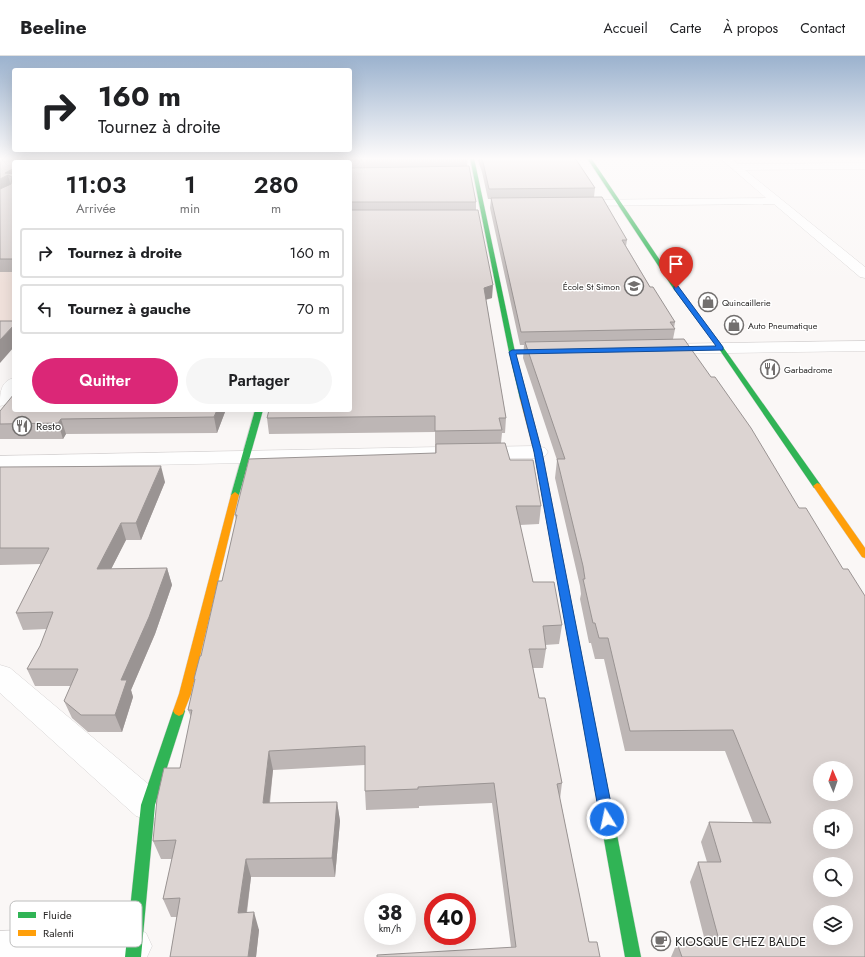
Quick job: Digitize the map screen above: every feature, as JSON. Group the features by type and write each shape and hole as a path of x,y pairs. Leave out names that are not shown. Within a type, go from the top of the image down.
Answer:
{"street":[{"path":"484,200 486,204 485,217 520,352 633,957"},
{"path":"566,203 776,201 859,265 865,274"},
{"path":"620,202 676,288 721,348 865,555"},
{"path":"469,217 485,217"},
{"path":"644,350 865,346"},
{"path":"0,401 12,386"},
{"path":"138,901 148,805 185,694 245,457 258,412"},
{"path":"0,462 538,452"},
{"path":"0,676 148,805"},
{"path":"0,950 133,952"}],"shaded area":[{"path":"0,272 12,272 12,332 0,332"}],"building":[{"path":"0,200 12,200 12,259 0,259"},
{"path":"352,200 476,200 476,202 352,202"},
{"path":"491,200 604,200 627,240 622,240 650,287 653,287 675,322 670,322 675,329 521,332"},
{"path":"352,210 478,210 493,285 484,288 506,418 499,418 502,430 435,431 435,416 267,418 268,412 352,412"},
{"path":"0,321 12,321 12,327 0,340"},
{"path":"684,339 711,377 715,377 751,428 799,508 806,508 843,569 848,569 865,596 865,957 682,957 677,943 719,940 698,862 721,862 709,822 771,823 733,730 630,731 608,638 599,638 595,623 593,623 583,579 585,579 583,566 557,459 565,459 525,342"},
{"path":"12,396 12,412 216,412 214,417 61,419 58,423 0,424 0,411"},
{"path":"505,443 510,460 533,460 541,506 516,506 533,582 554,582 562,625 543,626 546,649 529,649 539,698 545,698 562,783 557,784 589,942 597,942 600,957 377,957 377,955 516,947 494,783 418,787 418,789 365,791 365,746 269,751 263,803 337,802 332,858 246,859 238,913 254,912 248,957 170,957 180,898 163,899 176,840 153,841 157,799 164,768 180,768 192,710 188,710 194,679 201,656 218,581 222,581 237,515 235,515 249,459 436,453 436,444"},
{"path":"161,466 136,523 121,523 97,569 167,568 149,617 121,680 127,680 115,715 81,715 64,701 78,669 27,669 40,646 53,612 16,613 49,548 0,548 0,467"}],"traffic: fast":[{"path":"481,200 512,352 524,399"},
{"path":"617,200 676,288 721,348 817,486"},
{"path":"235,495 258,412"},
{"path":"568,611 633,957"},
{"path":"139,901 148,805 179,711"},
{"path":"133,957 134,947"}],"traffic: slow":[{"path":"524,399 538,452 568,611"},
{"path":"817,486 865,555"},
{"path":"179,711 185,694 235,495"}],"place":[{"name":"École St Simon","path":"634,286"},
{"name":"Quincaillerie","path":"708,302"},
{"name":"Auto Pneumatique","path":"734,325"},
{"name":"Garbadrome","path":"770,369"},
{"name":"Resto","path":"22,426"},
{"name":"KIOSQUE CHEZ BALDE","path":"661,941"}],"route":[{"path":"607,819 538,452 512,352 721,348 676,288"}]}
